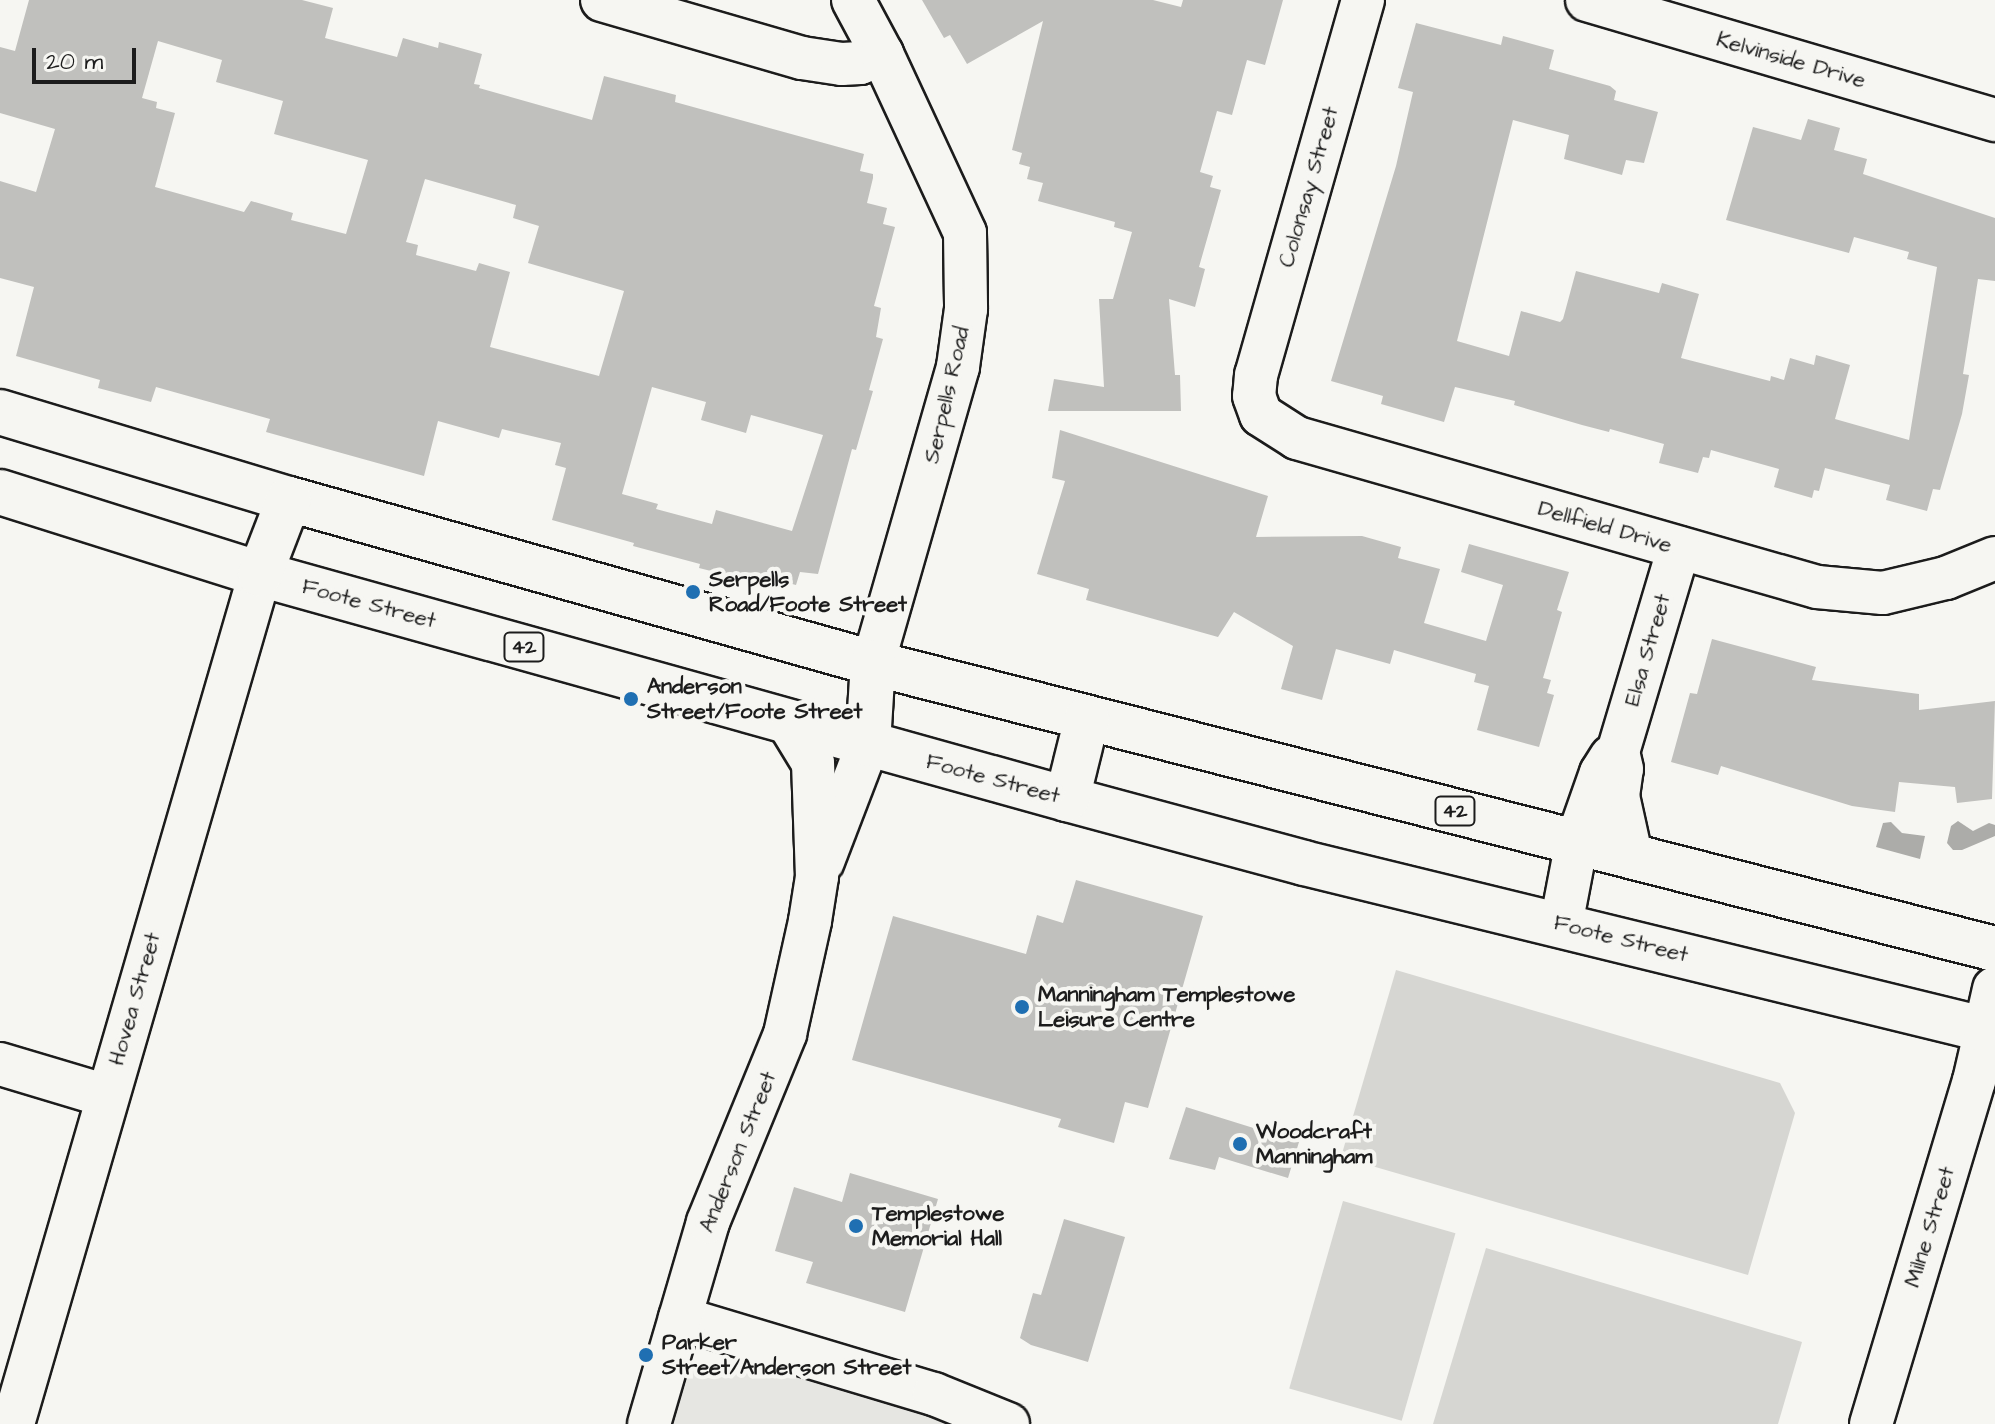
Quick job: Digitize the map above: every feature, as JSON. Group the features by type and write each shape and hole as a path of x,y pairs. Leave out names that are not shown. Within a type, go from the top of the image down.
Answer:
{"main road":[{"name":"42","path":"0,412 289,499 873,663 1995,949"},
{"name":"Foote Street","path":"0,492 260,574 1304,863 1561,925 1992,1017"},
{"path":"260,574 289,499"},
{"path":"868,744 873,663"},
{"path":"1067,799 1087,718"}],"street":[{"path":"602,0 802,58 842,64 860,63 882,54"},
{"name":"Serpells Road","path":"853,0 882,54 965,233 966,309 958,367 873,663"},
{"name":"Colonsay Street","path":"1256,375 1363,0"},
{"name":"Kelvinside Drive","path":"1587,0 1995,120"},
{"name":"Dellfield Drive","path":"1256,375 1254,396 1261,415 1297,438 1817,587 1883,593 1946,578 1995,558"},
{"name":"Elsa Street","path":"1631,855 1618,796 1622,769 1618,752 1679,548"},
{"name":"Hovea Street","path":"13,1424 260,574"},
{"name":"Anderson Street","path":"788,722 813,763 817,877"},
{"name":"Anderson Street","path":"649,1424 708,1222 785,1034 817,877 868,744"},
{"name":"Elsa Street","path":"1561,925 1577,841 1601,773 1607,761 1618,752"},
{"name":"Milne Street","path":"1871,1424 1992,1017"},
{"path":"0,1064 107,1096"},
{"path":"680,1318 934,1394 1008,1424"}],"shaded area":[{"path":"1958,821 1973,831 1989,823 1995,825 1995,836 1962,850 1953,850 1947,843 1951,826"},
{"path":"1891,822 1902,833 1925,836 1920,859 1876,847 1883,823"},
{"path":"1396,970 1780,1083 1795,1113 1748,1275 1341,1157"},
{"path":"1343,1201 1455,1233 1402,1421 1289,1388"},
{"path":"1486,1248 1802,1342 1778,1424 1433,1424"},
{"path":"724,1360 763,1364 944,1418 954,1424 669,1424 686,1378 694,1370"}],"building":[{"path":"29,0 302,0 333,8 325,38 397,57 403,38 438,48 439,42 482,54 474,84 480,85 479,88 592,120 604,76 676,95 675,102 864,154 860,171 873,174 867,203 887,208 883,224 895,227 874,306 881,308 876,337 883,339 869,390 873,391 856,450 852,449 818,574 800,572 796,585 761,576 759,583 699,568 700,564 552,520 566,468 555,465 561,443 502,429 499,438 438,421 424,476 266,432 270,419 156,387 151,402 98,388 100,380 16,356 34,287 0,278 0,181 36,192 55,129 0,113 0,47 15,51","holes":["158,41 222,60 216,82 283,101 274,134 368,160 346,234 291,220 293,213 251,201 244,212 155,187 175,113 156,108 157,102 142,98","425,179 516,205 513,218 539,226 528,263 624,291 599,376 490,347 510,272 479,263 476,271 416,255 418,245 406,242","652,387 706,402 701,420 746,433 751,415 823,435 792,531 716,510 712,524 656,509 658,504 622,494"]},
{"path":"922,0 1153,0 1181,7 1183,0 1283,0 1265,65 1247,60 1232,115 1217,111 1200,172 1213,176 1210,187 1221,190 1199,267 1205,269 1195,307 1169,299 1175,375 1180,375 1181,411 1048,411 1054,379 1104,387 1099,299 1113,299 1132,232 1114,227 1115,222 1038,201 1043,183 1027,179 1030,167 1019,164 1022,153 1012,150 1043,21 967,64 950,35 944,38"},
{"path":"1416,23 1501,45 1503,36 1554,50 1549,69 1610,86 1616,91 1614,100 1658,112 1644,163 1626,160 1622,175 1564,159 1569,135 1513,120 1457,341 1509,356 1521,311 1560,322 1563,319 1576,271 1659,293 1662,283 1699,294 1681,358 1770,381 1771,376 1784,380 1790,358 1814,365 1816,355 1850,365 1835,419 1909,440 1937,267 1907,259 1909,252 1854,237 1849,253 1726,220 1753,127 1801,140 1808,119 1840,128 1834,150 1867,159 1863,174 1995,218 1995,281 1978,279 1963,374 1969,375 1962,414 1940,490 1933,489 1927,511 1886,500 1890,485 1825,468 1819,491 1814,490 1812,498 1774,487 1779,469 1711,450 1709,458 1703,457 1698,473 1659,463 1664,444 1610,429 1609,432 1582,425 1514,405 1515,401 1455,387 1444,422 1381,404 1383,396 1331,381 1396,166 1413,92 1398,88"},
{"path":"1060,430 1268,496 1256,537 1362,536 1401,547 1398,558 1440,569 1424,623 1486,641 1503,585 1461,572 1469,544 1569,572 1557,610 1562,612 1543,678 1551,680 1547,693 1554,695 1539,747 1477,730 1489,686 1474,682 1476,674 1394,650 1390,664 1336,649 1322,700 1281,689 1293,646 1234,612 1218,637 1086,600 1089,589 1037,574 1065,481 1052,478"},
{"path":"1712,639 1816,667 1812,680 1919,694 1919,710 1995,701 1992,799 1957,803 1955,787 1899,782 1895,812 1852,806 1721,766 1718,775 1671,762 1690,693 1697,694"},
{"name":"Manningham Templestowe Leisure Centre","path":"1076,880 1203,916 1148,1108 1125,1102 1114,1143 1058,1127 1061,1119 852,1060 893,916 1026,954 1037,915 1063,923"},
{"name":"Woodcraft Manningham","path":"1186,1107 1299,1142 1288,1178 1219,1157 1215,1170 1169,1159"},
{"name":"Templestowe Memorial Hall","path":"850,1173 938,1199 905,1312 806,1283 813,1262 775,1251 794,1187 842,1202"},
{"path":"1064,1219 1125,1237 1088,1362 1031,1345 1020,1338 1033,1293 1041,1295"}],"place":[{"name":"Serpells Road/Foote Street","path":"693,592"},
{"name":"Anderson Street/Foote Street","path":"631,699"},
{"name":"Manningham Templestowe Leisure Centre","path":"1022,1007"},
{"name":"Woodcraft Manningham","path":"1240,1144"},
{"name":"Templestowe Memorial Hall","path":"856,1226"},
{"name":"Parker Street/Anderson Street","path":"646,1355"}]}
